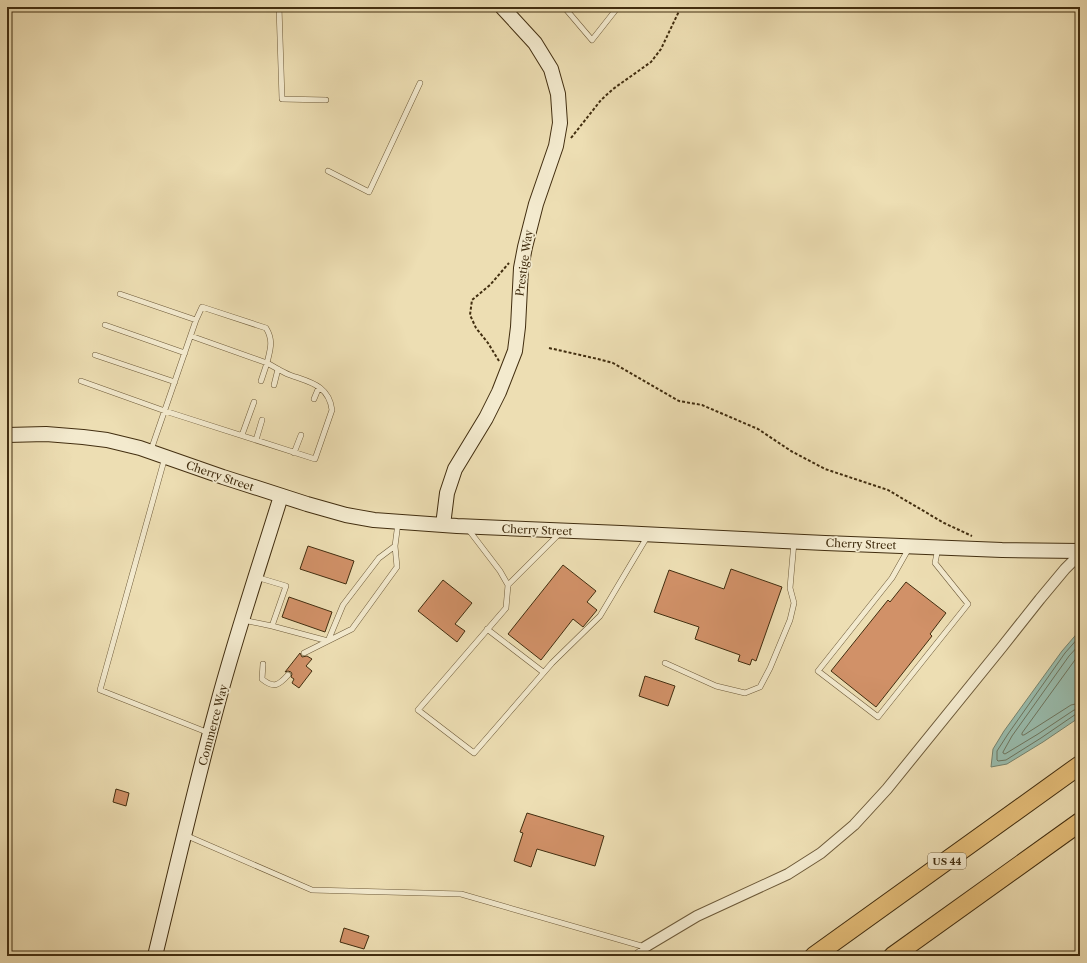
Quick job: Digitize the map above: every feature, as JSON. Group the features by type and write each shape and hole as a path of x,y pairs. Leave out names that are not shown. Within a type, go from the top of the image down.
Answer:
{"highway":[{"name":"US 44","path":"814,956 1080,765"},
{"path":"893,956 1080,822"}],"main road":[{"name":"Prestige Way","path":"443,525 447,493 455,469 486,418 499,392 515,351 525,247 536,204 556,146 560,123 555,82 550,69 535,43 502,7"},
{"name":"Cherry Street","path":"7,435 46,434 83,436 107,440 150,451 281,496 346,515 374,520 562,531 1080,553"},
{"name":"Commerce Way","path":"155,956 184,834 233,649 281,496"}],"street":[{"path":"645,947 697,916 788,874 821,853 854,825 887,789 1040,599 1080,553"}],"lane":[{"path":"279,7 282,99 326,100"},
{"path":"564,7 592,40 618,7"},
{"path":"328,171 369,192 420,83"},
{"path":"120,294 196,320"},
{"path":"150,451 196,320 202,307 266,328 272,342 268,363 261,381"},
{"path":"105,325 185,353"},
{"path":"81,381 165,411 315,459 332,410 331,403 326,394 319,387 311,382 288,374 268,363 191,336"},
{"path":"95,355 175,382"},
{"path":"274,385 278,369"},
{"path":"314,399 319,387"},
{"path":"242,435 254,402"},
{"path":"256,440 262,420"},
{"path":"294,453 301,435"},
{"path":"165,456 100,690 210,733"},
{"path":"304,653 352,629 397,567 395,546 398,522"},
{"path":"466,526 500,571 508,585 506,608 418,710 474,753 552,662 600,616 649,534"},
{"path":"508,585 562,531"},
{"path":"665,663 716,686 745,693 760,687 770,668 790,620 794,603 790,588 794,541"},
{"path":"328,641 343,606 379,558 395,546"},
{"path":"910,546 892,578 818,671 878,717 968,604 935,563 938,547"},
{"path":"256,577 286,586 272,626"},
{"path":"242,620 272,626 328,641"},
{"path":"487,629 543,672"},
{"path":"263,664 262,679 268,684 274,685 282,682 288,675"},
{"path":"184,834 312,890 461,894 645,947"},
{"path":"634,956 645,947"}],"path":[{"path":"556,146 571,137 600,100 651,62 661,49 681,7"},
{"path":"506,374 488,343 476,328 470,314 472,300 490,285 503,269 525,247"},
{"path":"549,348 613,363 679,401 702,405 758,430 791,451 825,469 888,490 944,523 974,537"}],"water":[{"path":"1080,630 1080,717 1007,764 991,767 993,749 1004,731 1062,651"}],"building":[{"path":"308,546 354,561 346,584 300,569"},
{"path":"563,565 596,591 587,602 597,610 583,627 573,619 541,660 508,634"},
{"path":"731,569 782,587 756,661 752,659 750,665 738,661 740,655 695,639 699,627 654,612 669,570 724,589"},
{"path":"443,580 472,603 455,624 465,631 457,642 418,611"},
{"path":"906,582 946,613 930,634 932,636 876,707 831,671 888,600 890,602"},
{"path":"289,597 332,612 325,632 282,617"},
{"path":"300,653 302,657 307,656 312,659 306,666 312,671 299,688 292,683 294,679 291,677 291,672 285,672"},
{"path":"645,676 675,686 668,706 639,696"},
{"path":"116,789 129,793 126,806 113,802"},
{"path":"527,813 604,836 595,866 537,849 531,867 514,861 523,833 520,832"},
{"path":"344,928 369,936 364,949 340,942"}]}
